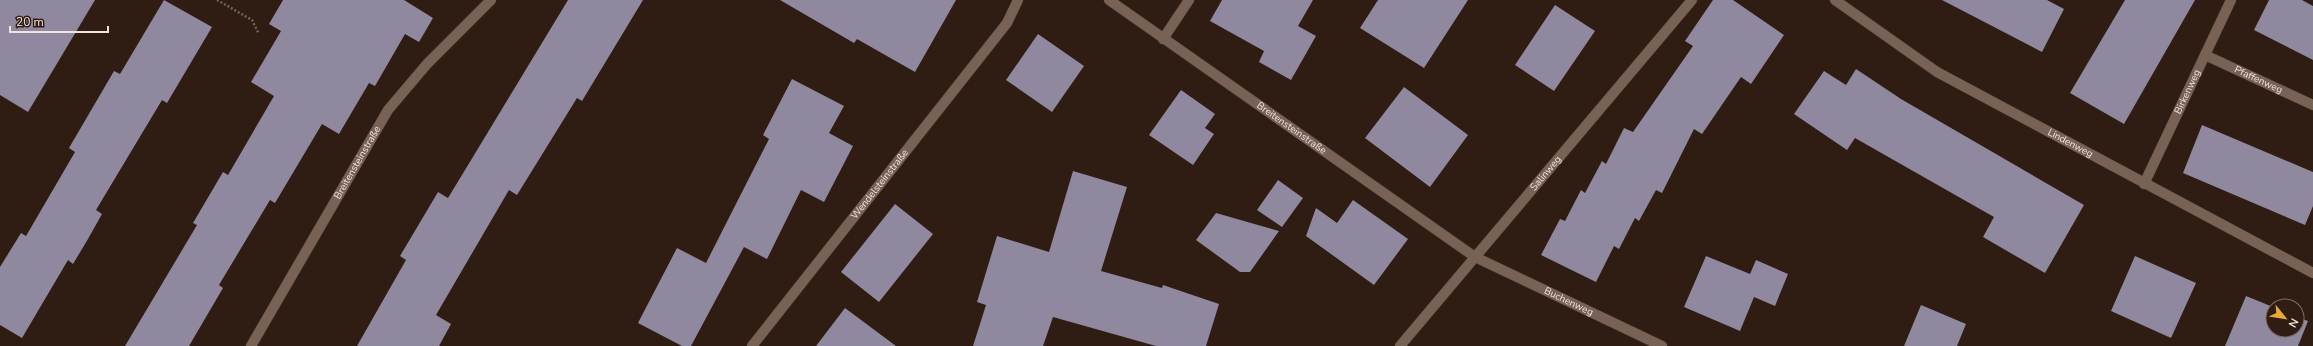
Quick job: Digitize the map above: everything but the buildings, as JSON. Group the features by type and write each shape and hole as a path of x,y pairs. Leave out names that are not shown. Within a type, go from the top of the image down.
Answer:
{"street":[{"name":"Breitensteinstraße","path":"251,346 388,110 427,64 492,0"},
{"name":"Wendelsteinstraße","path":"752,346 1007,23 1018,0"},
{"name":"Breitensteinstraße","path":"1109,0 1475,257"},
{"path":"1163,39 1188,0"},
{"name":"Salinweg","path":"1400,346 1692,0"},
{"name":"Lindenweg","path":"1835,0 1937,72 2313,273"},
{"name":"Birkenweg","path":"2144,184 2231,0"},
{"name":"Pfaffenweg","path":"2205,55 2313,105"},
{"name":"Buchenweg","path":"1475,257 1662,346"}],"path":[{"path":"217,0 252,20 259,34"}]}
